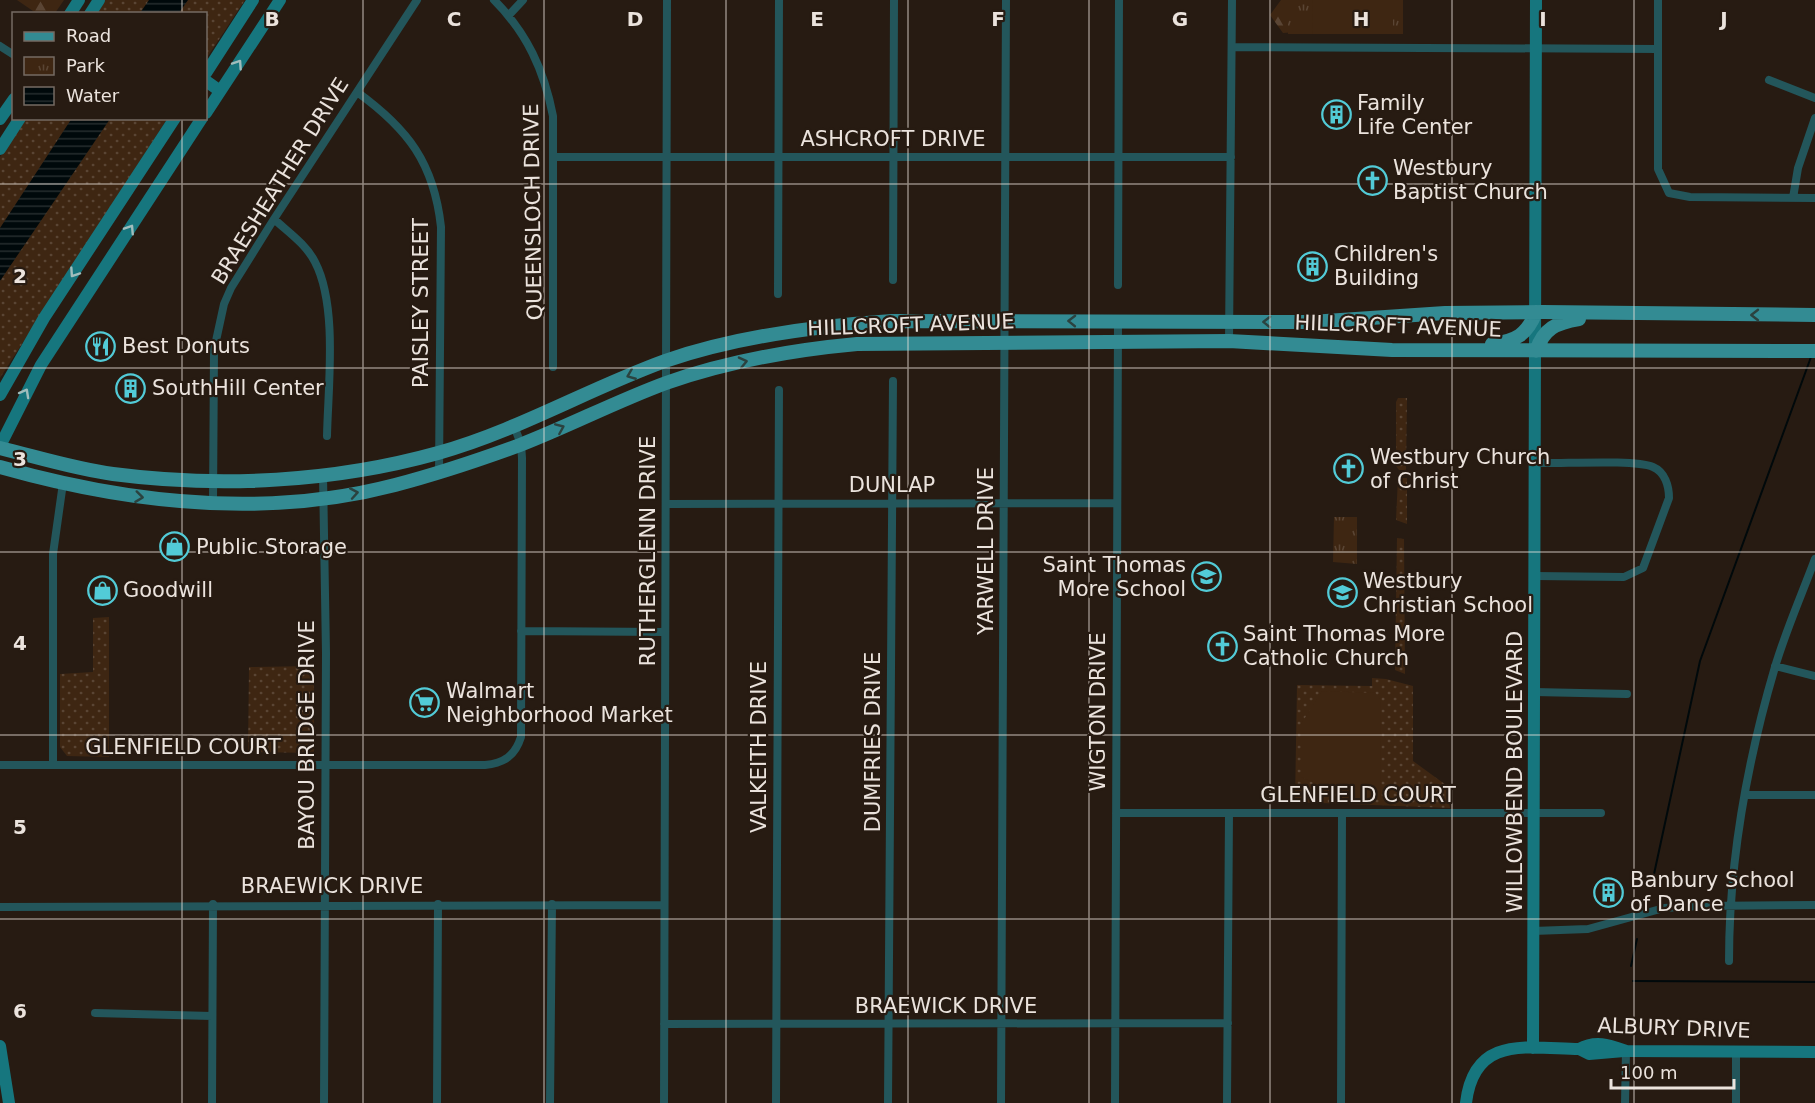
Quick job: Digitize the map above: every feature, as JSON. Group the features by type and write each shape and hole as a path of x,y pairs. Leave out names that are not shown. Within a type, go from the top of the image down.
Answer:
{"main road":[{"path":"207,71 253,0"},
{"path":"207,111 280,0"},
{"name":"WILLOWBEND BOULEVARD","path":"1533,1048 1536,0"},
{"path":"207,82 220,91"},
{"path":"0,119 12,102"},
{"path":"0,149 19,120"},
{"path":"0,395 38,327 175,120"},
{"path":"0,447 20,402 57,341 201,120"},
{"path":"89,250 107,263"},
{"path":"1461,350 1521,337 1530,326 1536,312"},
{"name":"HILLCROFT AVENUE","path":"0,447 112,474 164,479 214,481 324,475 439,453 514,426 666,361 770,335 836,325 892,321 1311,322 1445,314 1536,312 1814,315"},
{"path":"1536,351 1546,330 1558,323 1617,313"},
{"path":"38,327 57,341"},
{"name":"HILLCROFT AVENUE","path":"0,467 104,493 191,503 325,498 393,486 439,472 521,444 666,383 716,368 809,348 916,342 1229,341 1392,350 1815,351"},
{"path":"104,493 111,483 142,484 164,479"},
{"path":"0,1046 9,1103"},
{"path":"1466,1103 1468,1084 1475,1068 1487,1056 1502,1050 1533,1048"},
{"name":"ALBURY DRIVE","path":"1533,1048 1579,1049 1588,1054 1626,1051 1815,1052"}],"street":[{"name":"BRAESHEATHER DRIVE","path":"213,503 216,335 231,288 417,0"},
{"name":"QUEENSLOCH DRIVE","path":"494,0 509,15 537,59 547,86 553,116 553,367"},
{"path":"509,15 523,0"},
{"name":"RUTHERGLENN DRIVE","path":"664,1103 667,0"},
{"path":"778,294 779,0"},
{"path":"893,280 894,0"},
{"name":"YARWELL DRIVE","path":"1001,1103 1006,0"},
{"path":"1118,285 1119,0"},
{"path":"1229,341 1232,0"},
{"path":"1658,0 1658,169 1661,181 1669,193 1706,197 1815,198"},
{"path":"1232,47 1658,49"},
{"path":"1769,80 1815,98"},
{"name":"PAISLEY STREET","path":"357,92 383,111 408,136 426,168 438,204 441,227 439,472"},
{"path":"1793,198 1798,168 1815,118"},
{"name":"ASHCROFT DRIVE","path":"554,157 1231,157"},
{"path":"274,219 307,250 322,277 326,294 327,436"},
{"name":"WIGTON DRIVE","path":"1115,1103 1118,322"},
{"name":"DUMFRIES DRIVE","path":"888,1103 893,381"},
{"name":"VALKEITH DRIVE","path":"776,1103 779,390"},
{"path":"514,426 521,444 521,631 665,632"},
{"path":"1535,576 1624,577 1636,574 1643,568 1669,498 1669,489 1662,473 1654,468 1635,464 1536,464"},
{"name":"BAYOU BRIDGE DRIVE","path":"324,475 324,1103"},
{"path":"53,765 53,554 63,483"},
{"name":"DUNLAP","path":"666,504 1117,503"},
{"path":"1729,961 1732,865 1746,795 1775,666 1814,564"},
{"name":"GLENFIELD COURT","path":"0,765 485,765 509,757 518,746 521,631"},
{"path":"1775,666 1815,675"},
{"path":"1534,692 1627,694"},
{"path":"1746,795 1815,795"},
{"name":"GLENFIELD COURT","path":"1116,813 1600,813"},
{"path":"1227,1103 1229,813"},
{"path":"1341,1103 1342,813"},
{"path":"212,1103 213,904"},
{"path":"437,1103 438,904"},
{"path":"550,1103 552,904"},
{"name":"BRAEWICK DRIVE","path":"0,906 664,905"},
{"path":"1533,931 1588,929 1664,908 1815,905"},
{"path":"95,1013 212,1016"},
{"name":"BRAEWICK DRIVE","path":"664,1024 1228,1023"},
{"path":"1625,1103 1626,1051"},
{"path":"1736,1051 1736,1103"}],"green space":[{"path":"17,0 64,0 56,12 35,12"},
{"path":"103,0 245,0 207,57 207,12 95,12"},
{"path":"1281,0 1295,0 1358,27 1283,33 1270,15"},
{"path":"1288,0 1403,0 1403,34 1288,34"},
{"path":"1313,0 1393,0 1393,34 1312,34"},
{"path":"24,120 166,120 0,378 0,157"},
{"path":"1398,398 1407,398 1406,470 1399,470 1396,466 1396,402"},
{"path":"1398,478 1407,478 1407,524 1396,520"},
{"path":"1334,517 1357,517 1357,564 1333,562"},
{"path":"1397,538 1404,539 1405,674 1395,670"},
{"path":"109,617 109,757 67,756 60,747 60,674 93,672 93,618"},
{"path":"314,666 314,753 248,752 249,667"},
{"path":"1372,678 1413,686 1413,761 1446,785 1450,808 1295,802 1297,685 1372,686"},
{"path":"1322,691 1375,693 1380,699 1381,798 1348,798 1301,777 1301,724"}],"water":[{"path":"149,0 188,0 180,12 141,12"},
{"path":"71,120 109,120 0,281 0,228"}],"waterway":[{"path":"1651,888 1700,661 1811,357"},
{"path":"1631,966 1637,939"},
{"path":"1633,981 1815,982"}],"place":[{"name":"Family Life Center","path":"1336,115"},
{"name":"Westbury Baptist Church","path":"1372,180"},
{"name":"Children's Building","path":"1313,266"},
{"name":"Best Donuts","path":"101,346"},
{"name":"SouthHill Center","path":"131,388"},
{"name":"Westbury Church of Christ","path":"1349,469"},
{"name":"Public Storage","path":"175,547"},
{"name":"Saint Thomas More School","path":"1207,577"},
{"name":"Goodwill","path":"102,590"},
{"name":"Westbury Christian School","path":"1342,593"},
{"name":"Saint Thomas More Catholic Church","path":"1222,646"},
{"name":"Walmart Neighborhood Market","path":"425,703"},
{"name":"Banbury School of Dance","path":"1609,892"}]}
